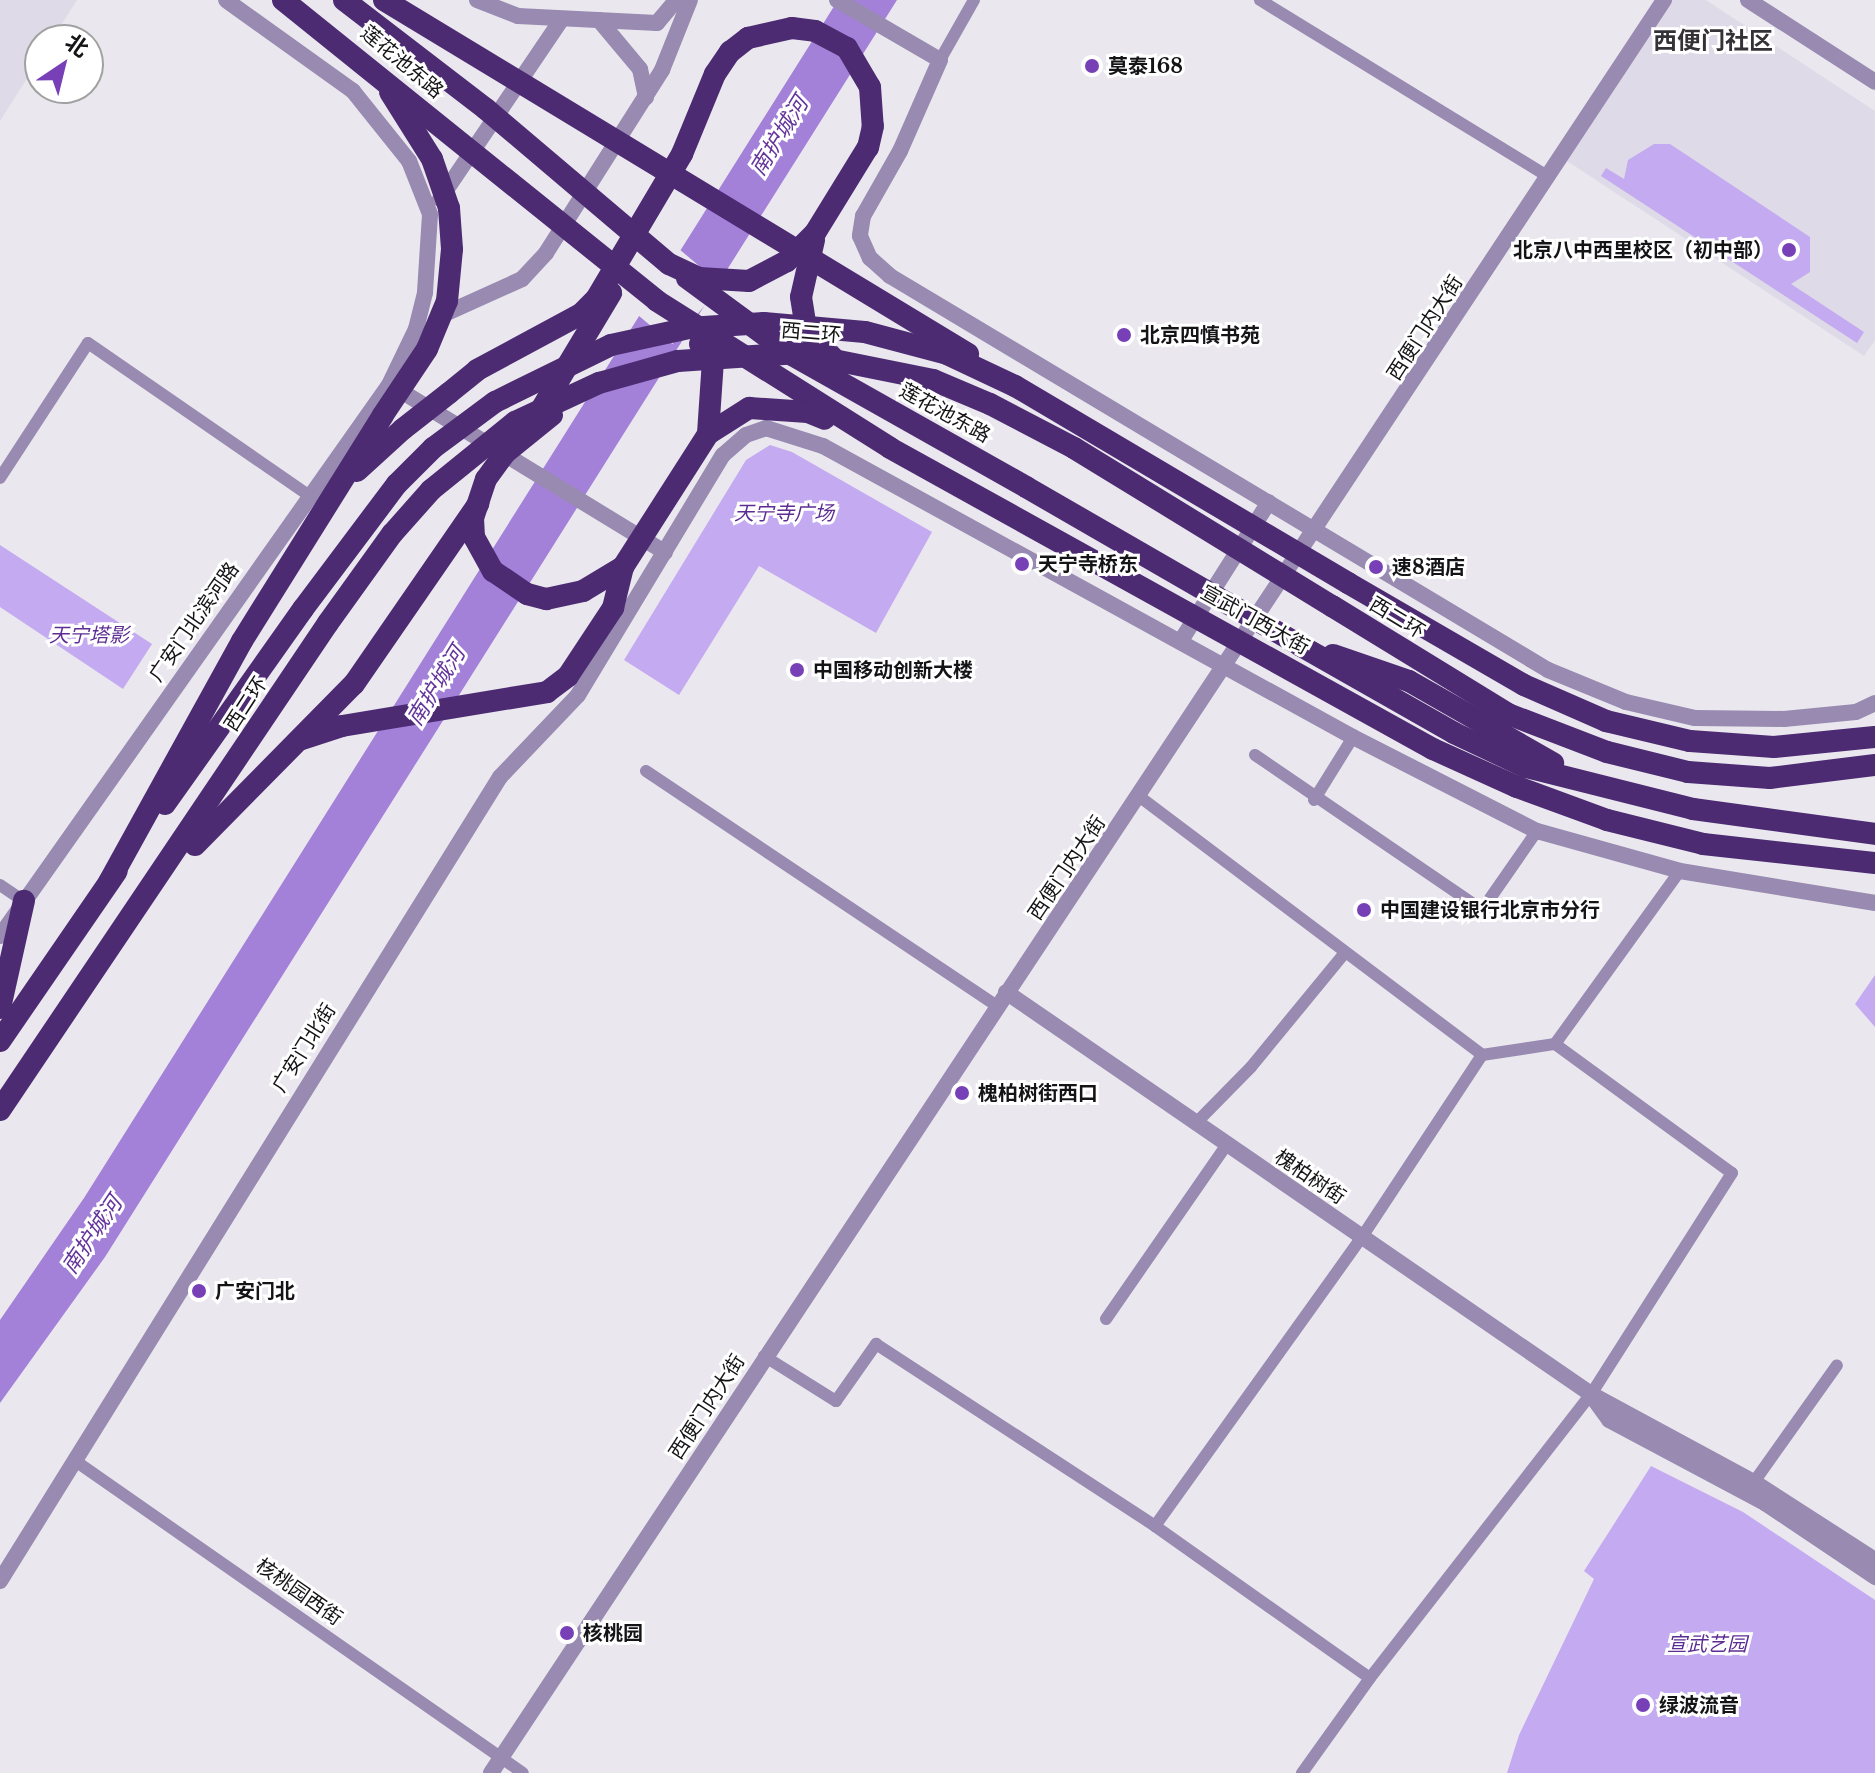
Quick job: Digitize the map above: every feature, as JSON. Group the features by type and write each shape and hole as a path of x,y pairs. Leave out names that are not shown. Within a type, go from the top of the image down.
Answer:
{"highway":[{"name":"莲花池东路","path":"283,0 657,301"},
{"name":"莲花池东路","path":"344,0 486,109 669,264 792,355 1301,646"},
{"path":"384,0 715,205 948,340 1015,386"},
{"path":"144,903 386,644 495,479 517,456 604,309 628,251 730,52 767,30 792,28 815,31 847,48 864,70 873,107 868,147 815,233 787,261 749,281 732,283 699,278 669,264"},
{"path":"109,882 242,641 427,349 447,301 452,249 449,208 432,159 378,74"},
{"path":"815,233 801,297 806,330 840,365 1026,487"},
{"path":"333,494 403,429 449,393 530,337 581,314 628,251"},
{"path":"657,301 713,360 708,434"},
{"name":"宣武门西大街","path":"657,301 890,448 1433,749 1517,787 1607,820 1703,844 1875,863"},
{"name":"西二环","path":"0,1041 109,882 368,519 433,448 495,402 611,345 689,328 813,324 906,341 1015,386 1524,685 1606,721 1690,741 1774,747 1875,737"},
{"name":"西二环","path":"0,1110 144,903 328,623 392,534 431,490 515,422 577,393 678,361 799,353 933,380 1074,448 1508,714 1607,752 1688,772 1770,778 1875,765"},
{"path":"577,393 505,453 486,479 476,499 474,537 493,571 527,594 546,599 583,591 623,567"},
{"path":"297,741 342,726 547,692 568,676 613,608 623,567 708,434 749,408 774,407 808,412 890,448"},
{"name":"宣武门西大街","path":"1301,646 1409,681 1534,754 1615,792 1693,809 1875,834"},
{"path":"0,1008 24,901"}],"street":[{"path":"226,0 353,91 409,161 430,214"},
{"path":"477,0 518,16 657,23 676,0"},
{"path":"416,329 482,295 522,279 546,253 646,97 690,0"},
{"path":"837,0 914,49 940,60"},
{"path":"974,0 940,60 900,151 863,216 860,236 870,258 890,276 1548,670 1626,702 1695,718 1784,719 1856,712 1875,703"},
{"path":"1260,0 1549,177"},
{"name":"西便门内大街","path":"491,1773 1001,999 1140,797 1316,531 1664,0"},
{"path":"1748,0 1875,82"},
{"path":"430,214 562,19"},
{"path":"599,20 640,69 646,97"},
{"name":"广安门北滨河路","path":"0,936 308,495 389,385 416,329 430,264 430,214"},
{"path":"430,264 465,295 482,295"},
{"path":"0,478 88,343 308,495"},
{"path":"389,385 517,456 625,529 665,552"},
{"name":"广安门北街","path":"0,1581 500,777 578,695 723,455 746,435 766,428 823,446 1182,639"},
{"path":"1269,502 1182,639 1353,737 1537,831 1680,871 1875,903"},
{"path":"1314,800 1353,737"},
{"path":"1255,755 1314,800 1482,910 1537,831"},
{"path":"646,771 1001,999"},
{"path":"1140,797 1343,955 1482,1055 1555,1044 1732,1173 1591,1394 1370,1678 1302,1773"},
{"path":"1555,1044 1680,871"},
{"path":"0,885 24,901"},
{"path":"1195,1124 1251,1067 1343,955"},
{"name":"槐柏树街","path":"1001,999 1227,1144 1591,1394 1754,1482 1875,1560"},
{"path":"1155,1526 1362,1237 1482,1055"},
{"path":"1106,1319 1227,1144"},
{"path":"764,1356 836,1401 876,1344 1155,1526 1370,1678"},
{"path":"1754,1482 1837,1365"},
{"name":"槐柏树街","path":"1591,1394 1609,1420 1765,1503 1875,1577"},
{"name":"核桃园西街","path":"74,1460 523,1773"}],"shaded area":[{"path":"0,0 77,0 62,24 24,24 24,83 0,121"},
{"name":"北京八中西里校区（初中部）","path":"1673,0 1706,0 1875,111 1875,340 1864,356 1567,161"}],"green space":[{"path":"1654,144 1670,144 1810,237 1810,272 1791,284 1864,332 1857,343 1601,176 1606,168 1624,179 1628,160"},
{"name":"天宁寺广场","path":"770,445 792,452 932,532 876,633 759,566 679,695 624,660 746,460"},
{"name":"天宁塔影","path":"0,545 152,644 123,689 0,607"},
{"path":"1875,975 1875,1027 1855,1004"},
{"name":"宣武艺园","path":"1651,1466 1743,1512 1875,1600 1875,1773 1507,1773 1519,1735 1594,1579 1584,1571"}],"water":[{"name":"南护城河","path":"838,0 897,0 105,1257 0,1403 0,1320 84,1198"}],"pier":[{"path":"679,249 722,285 672,344 630,308"}],"place":[{"name":"莫泰168","path":"1092,66"},
{"name":"北京八中西里校区（初中部）","path":"1789,250"},
{"name":"北京四慎书苑","path":"1124,335"},
{"name":"天宁寺桥东","path":"1022,564"},
{"name":"速8酒店","path":"1376,567"},
{"name":"中国移动创新大楼","path":"797,670"},
{"name":"中国建设银行北京市分行","path":"1364,910"},
{"name":"槐柏树街西口","path":"962,1093"},
{"name":"广安门北","path":"199,1291"},
{"name":"核桃园","path":"567,1633"},
{"name":"绿波流音","path":"1643,1705"}],"district":[{"name":"西便门社区","path":"1713,41"}]}
